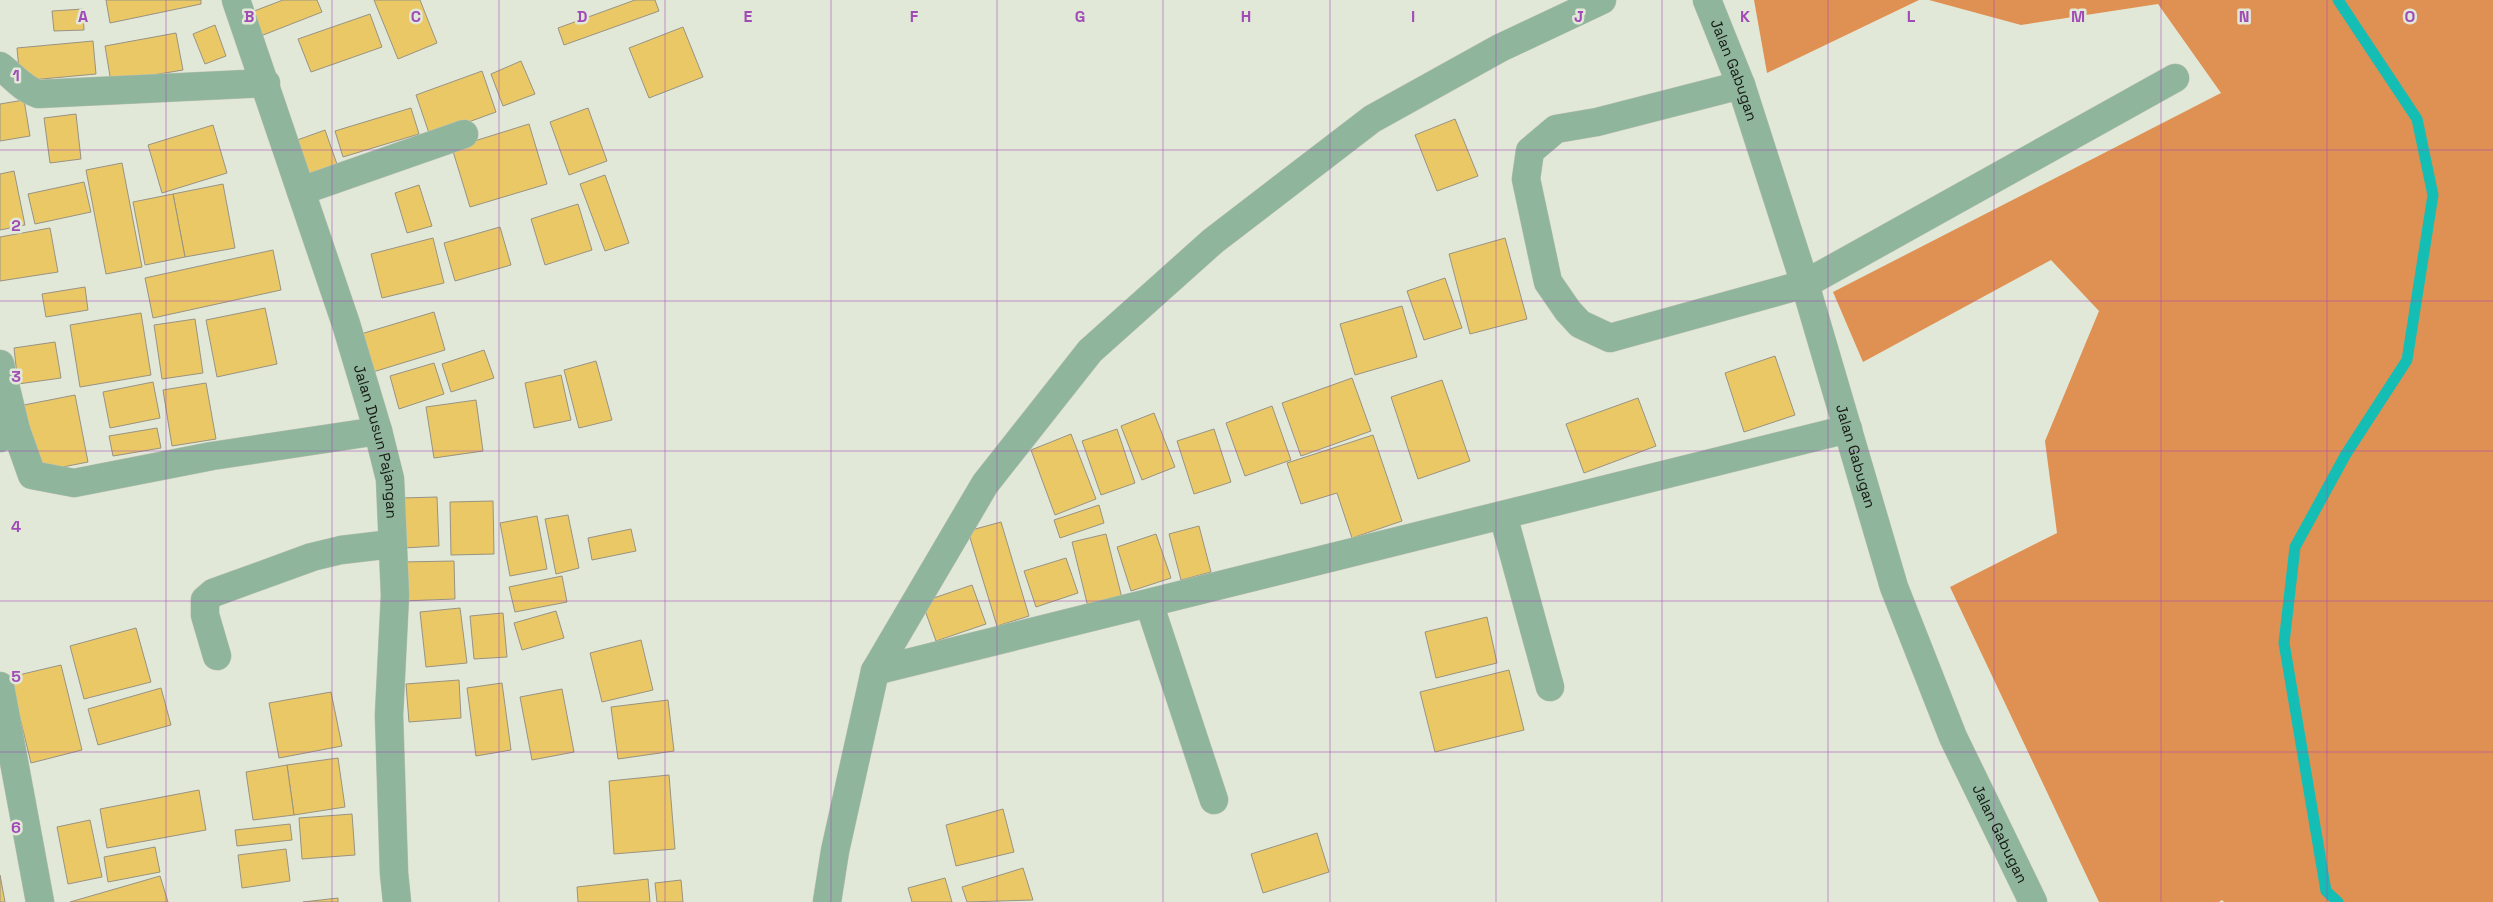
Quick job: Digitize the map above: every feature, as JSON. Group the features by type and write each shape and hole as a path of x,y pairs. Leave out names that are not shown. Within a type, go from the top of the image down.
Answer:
{"street":[{"name":"Jalan Dusun Pajangan","path":"236,0 302,191 378,431 390,479 395,595 389,715 394,872 397,902"},
{"path":"827,902 835,851 874,671 985,484 1090,351 1213,240 1372,119 1500,48 1602,0"},
{"name":"Jalan Gabugan","path":"1707,0 1741,85 1806,284 1894,587 1953,737 2033,902"},
{"path":"0,66 16,78 27,90 38,94 266,83"},
{"path":"1741,85 1597,122 1556,129 1530,151 1526,179 1548,282 1568,311 1580,324 1610,338 1806,284 2175,78"},
{"path":"302,191 464,134"},
{"path":"0,364 8,434 32,475 74,483 212,456 378,431"},
{"path":"874,671 1848,429"},
{"path":"1502,515 1550,686"},
{"path":"217,656 205,615 205,600 213,593 312,557 341,550 392,544"},
{"path":"1149,603 1214,800"},
{"path":"0,686 40,902"}],"shaded area":[{"path":"1754,0 1919,0 1767,73"},
{"path":"1929,0 2493,0 2493,902 2224,902 2222,900 2219,902 2099,902 1950,587 2057,533 2045,441 2099,311 2051,260 1863,362 1833,292 2221,93 2158,4 2021,25"}],"building":[{"path":"106,0 201,0 201,4 110,23"},
{"path":"283,0 317,0 322,12 258,37 249,13"},
{"path":"374,0 420,0 437,43 398,59"},
{"path":"635,0 655,0 659,11 564,45 558,28"},
{"path":"83,9 84,30 54,31 52,11"},
{"path":"370,14 382,47 311,72 298,39"},
{"path":"215,25 226,56 205,64 193,34"},
{"path":"683,27 703,77 649,98 629,48"},
{"path":"176,33 183,70 111,82 105,46"},
{"path":"93,41 96,74 20,81 17,48"},
{"path":"521,61 535,94 503,106 491,74"},
{"path":"482,71 496,112 430,136 416,95"},
{"path":"24,100 30,136 0,141 0,104"},
{"path":"411,108 419,134 343,157 335,131"},
{"path":"588,108 607,161 569,175 550,122"},
{"path":"76,114 81,159 50,163 44,118"},
{"path":"1455,119 1478,176 1437,191 1415,135"},
{"path":"529,124 547,184 470,207 452,148"},
{"path":"213,125 227,173 162,193 148,145"},
{"path":"325,130 338,167 301,180 289,143"},
{"path":"122,163 142,267 106,274 86,170"},
{"path":"14,171 25,225 0,230 0,174"},
{"path":"605,175 629,243 605,251 580,184"},
{"path":"84,182 91,212 35,224 28,194"},
{"path":"223,184 235,248 185,257 173,194"},
{"path":"419,185 432,226 407,233 395,193"},
{"path":"173,194 185,257 145,265 133,202"},
{"path":"578,204 592,250 545,265 531,219"},
{"path":"500,227 511,265 455,281 444,243"},
{"path":"50,228 58,272 0,281 0,237"},
{"path":"433,238 444,283 382,298 371,254"},
{"path":"1505,238 1527,319 1470,334 1449,254"},
{"path":"273,250 281,290 153,318 145,278"},
{"path":"1445,278 1462,328 1424,340 1407,291"},
{"path":"85,287 88,310 46,317 42,294"},
{"path":"1402,306 1417,357 1355,375 1340,324"},
{"path":"265,308 277,364 217,377 206,320"},
{"path":"434,312 445,350 373,372 361,334"},
{"path":"141,313 151,375 80,387 70,325"},
{"path":"195,319 203,373 162,379 154,325"},
{"path":"55,342 61,378 18,384 14,348"},
{"path":"484,350 494,378 451,392 442,364"},
{"path":"1775,356 1795,415 1744,432 1725,373"},
{"path":"596,361 612,420 579,428 564,370"},
{"path":"434,363 444,394 399,409 390,376"},
{"path":"561,375 571,420 534,428 525,383"},
{"path":"1352,378 1371,431 1301,456 1282,403"},
{"path":"1442,380 1470,461 1418,479 1391,397"},
{"path":"153,382 160,418 110,428 103,392"},
{"path":"206,383 216,439 172,446 163,390"},
{"path":"75,395 88,462 37,472 24,405"},
{"path":"1638,398 1656,446 1584,473 1566,424"},
{"path":"476,400 483,451 434,458 426,407"},
{"path":"1272,406 1291,460 1245,476 1226,423"},
{"path":"1154,413 1175,467 1142,480 1121,426"},
{"path":"157,428 161,448 113,456 109,436"},
{"path":"1117,429 1135,483 1101,495 1082,441"},
{"path":"1214,429 1231,482 1194,494 1177,441"},
{"path":"1071,434 1096,499 1055,515 1031,450"},
{"path":"1373,435 1402,521 1352,538 1337,493 1301,504 1287,463"},
{"path":"437,497 439,546 403,548 401,498"},
{"path":"493,501 494,554 451,555 450,502"},
{"path":"1099,505 1104,523 1060,538 1054,520"},
{"path":"568,515 579,568 556,574 545,519"},
{"path":"537,516 547,569 510,576 500,523"},
{"path":"1001,522 1029,616 997,626 968,531"},
{"path":"1199,526 1211,572 1181,580 1169,534"},
{"path":"631,529 636,551 592,560 588,538"},
{"path":"1106,534 1122,598 1088,607 1072,542"},
{"path":"1156,534 1171,578 1131,591 1117,547"},
{"path":"1066,558 1078,593 1036,607 1024,571"},
{"path":"454,561 455,599 402,601 402,562"},
{"path":"562,576 567,602 515,612 509,587"},
{"path":"972,585 986,624 936,641 922,602"},
{"path":"460,608 467,663 426,667 420,612"},
{"path":"556,611 564,638 522,650 514,623"},
{"path":"503,613 507,657 474,659 470,616"},
{"path":"1487,617 1497,663 1436,678 1425,632"},
{"path":"136,628 151,682 84,699 70,646"},
{"path":"641,640 653,690 602,702 590,653"},
{"path":"61,665 82,750 31,763 10,677"},
{"path":"1509,670 1524,730 1435,752 1420,692"},
{"path":"459,680 461,718 409,722 406,684"},
{"path":"502,683 511,750 476,756 467,688"},
{"path":"161,688 171,725 98,745 88,709"},
{"path":"562,689 574,752 532,760 520,697"},
{"path":"331,692 342,746 279,758 269,703"},
{"path":"668,700 674,751 618,759 611,707"},
{"path":"338,758 345,807 294,815 287,765"},
{"path":"287,765 294,815 253,820 246,772"},
{"path":"669,775 675,849 614,854 609,781"},
{"path":"199,790 206,830 107,848 100,809"},
{"path":"1003,809 1014,852 956,866 946,825"},
{"path":"352,814 355,855 302,859 299,818"},
{"path":"90,820 102,877 68,884 57,827"},
{"path":"290,824 292,840 237,846 235,830"},
{"path":"1317,833 1329,872 1263,893 1251,854"},
{"path":"155,847 160,872 108,882 104,857"},
{"path":"286,849 290,881 242,888 238,855"},
{"path":"1023,868 1033,900 967,902 962,887"},
{"path":"0,875 5,902 0,902"},
{"path":"160,876 168,902 70,902"},
{"path":"945,878 952,902 912,902 908,888"},
{"path":"648,879 650,902 578,902 577,887"},
{"path":"681,880 683,902 657,902 655,883"},
{"path":"338,898 338,902 303,902"}],"waterway":[{"path":"2338,0 2417,119 2433,195 2407,360 2346,454 2295,547 2284,643 2326,891 2338,902"}]}
